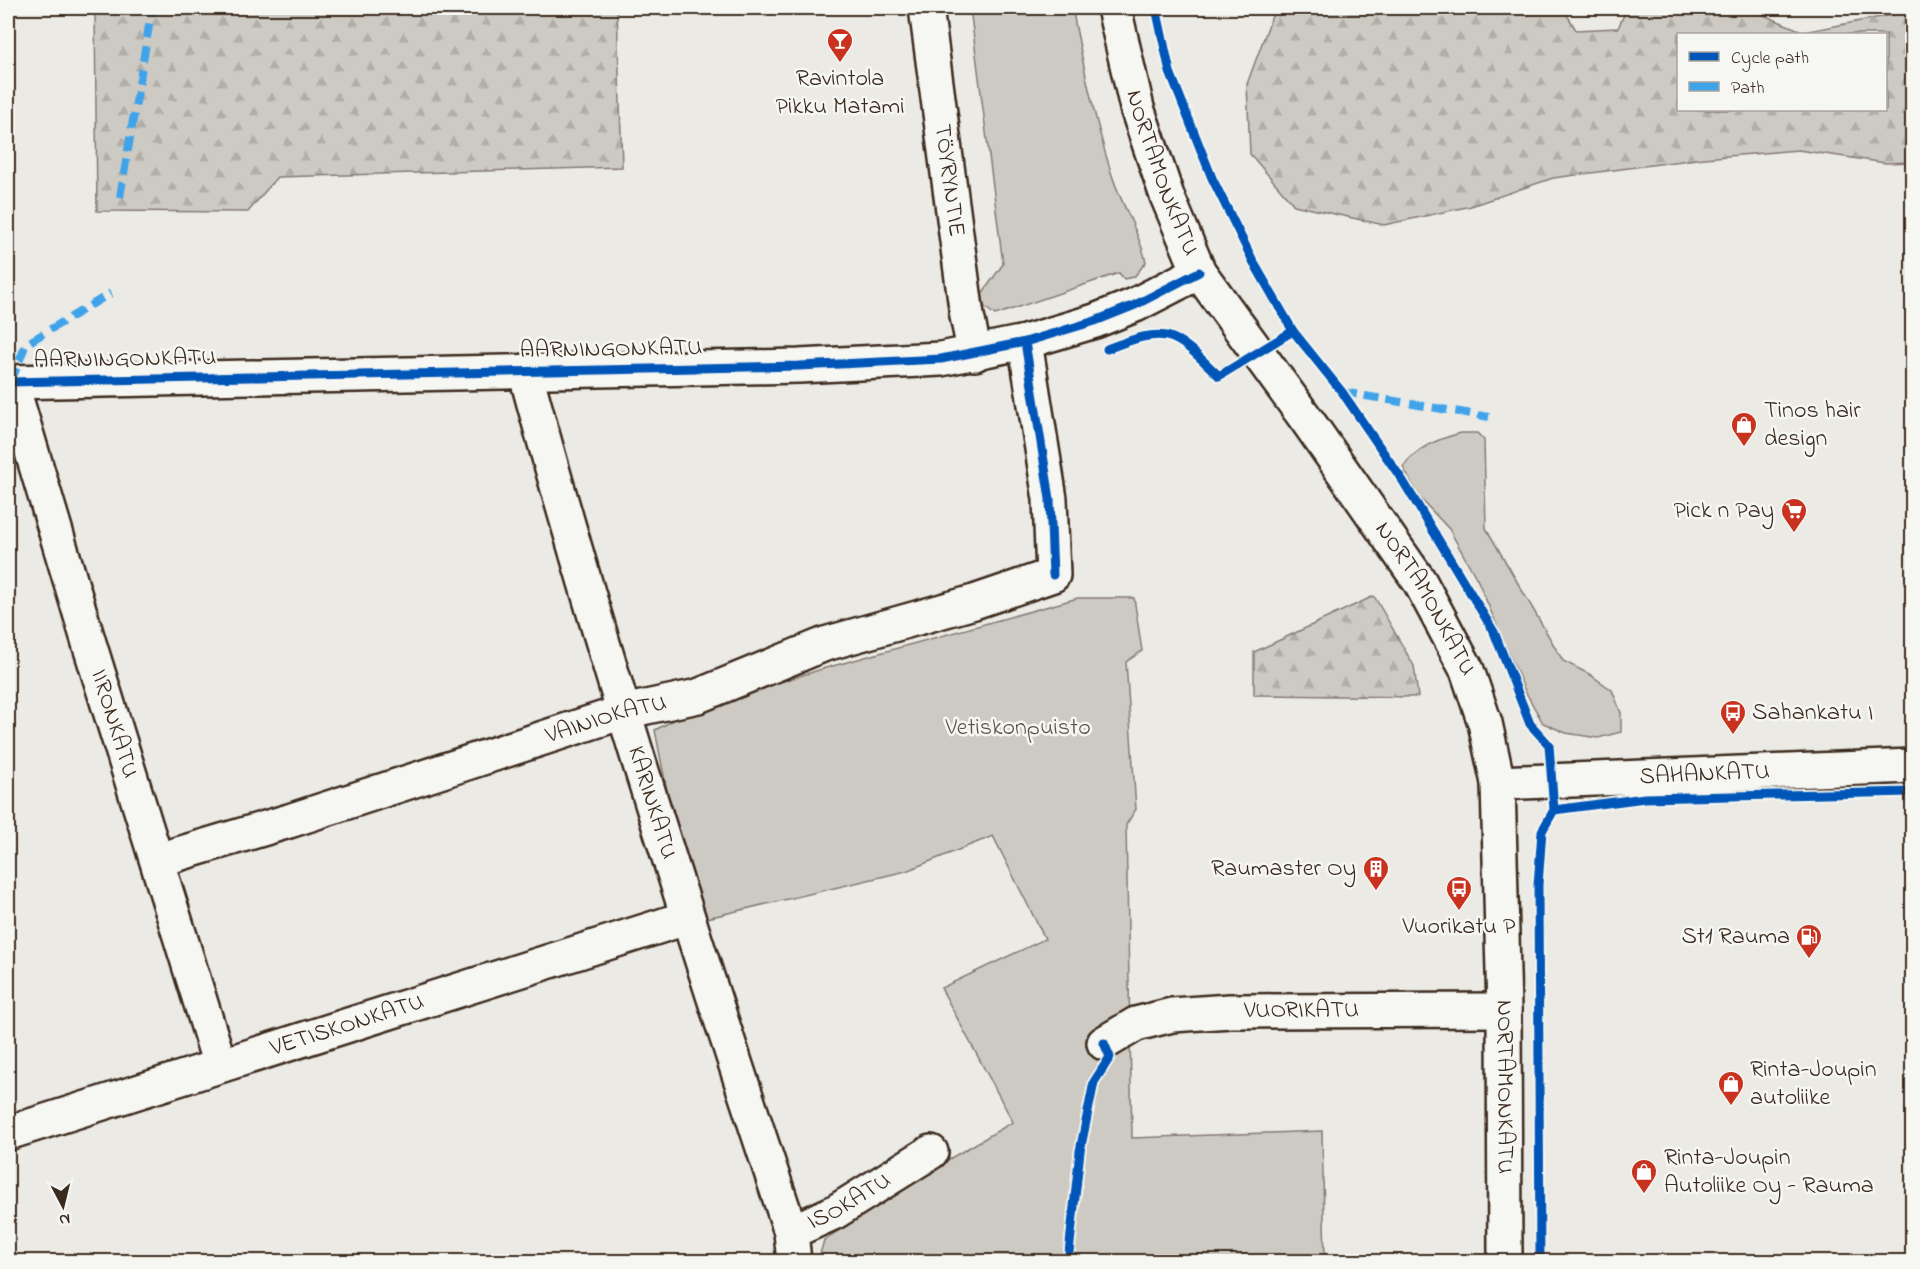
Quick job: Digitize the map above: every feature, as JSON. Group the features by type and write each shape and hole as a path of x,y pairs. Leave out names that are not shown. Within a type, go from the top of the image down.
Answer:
{"street":[{"name":"TÖYRYNTIE","path":"926,8 967,316 975,354"},
{"name":"NORTAMONKATU","path":"1114,8 1137,108 1167,196 1199,272 1309,423 1420,582 1467,670 1485,723 1498,783 1504,1010 1505,1262"},
{"name":"AARNINGONKATU","path":"9,382 799,366 941,359 975,354 1025,342 1095,321 1135,305 1199,272"},
{"name":"VAINIOKATU","path":"158,860 289,821 623,712 698,696 825,645 974,602 1053,576 1050,499 1025,342"},
{"name":"KARINKATU","path":"525,371 623,712 686,918 792,1247"},
{"name":"IIRONKATU","path":"9,382 220,1065"},
{"name":"SAHANKATU","path":"1498,783 1912,766"},
{"name":"VETISKONKATU","path":"8,1133 686,918"},
{"name":"VUORIKATU","path":"1104,1043 1136,1024 1172,1015 1230,1011 1504,1010"},
{"name":"ISOKATU","path":"792,1247 835,1212 931,1152"}],"green space":[{"path":"95,8 617,8 622,167 277,177 248,212 97,211"},
{"path":"970,8 1072,8 1105,152 1146,262 1134,277 1124,279 1119,273 995,315 982,305 982,294 1003,264"},
{"path":"1275,8 1563,8 1576,30 1618,28 1627,8 1747,8 1804,32 1912,11 1912,162 1886,163 1798,150 1704,158 1553,178 1471,206 1384,225 1294,205 1250,154 1247,84"},
{"path":"1461,433 1477,433 1484,440 1486,528 1563,661 1589,674 1612,690 1621,713 1621,732 1598,738 1566,733 1543,723 1525,691 1478,581 1449,529 1419,497 1403,467 1421,449"},
{"path":"1374,596 1414,666 1418,697 1254,695 1254,652"},
{"name":"Vetiskonpuisto","path":"1078,598 1134,598 1142,651 1126,662 1136,809 1126,825 1132,1138 1322,1131 1325,1261 818,1261 824,1240 939,1165 1013,1122 941,988 1045,939 993,836 906,871 707,918 667,791 655,730 695,709 822,669"}],"marked path":[{"path":"120,197 152,8"},
{"path":"11,382 26,344 111,293"},
{"path":"1342,392 1489,417"}],"cycle path":[{"path":"1156,8 1170,72 1212,178 1254,263 1293,331 1342,392 1403,481 1494,632 1530,724 1549,745 1554,810 1542,831 1538,885 1540,1262"},
{"path":"8,382 799,366 941,359 1025,342 1095,321 1135,305 1199,272"},
{"path":"1107,349 1144,337 1157,335 1169,337 1191,349 1219,376 1293,331"},
{"path":"1025,342 1050,499 1053,575"},
{"path":"1554,810 1645,798 1912,792"},
{"path":"1068,1262 1080,1151 1094,1082 1110,1057 1104,1043"}],"place":[{"name":"Ravintola Pikku Matami","path":"840,64"},
{"name":"Tinos hair design","path":"1744,448"},
{"name":"Pick n Pay","path":"1794,534"},
{"name":"Sahankatu I","path":"1733,736"},
{"name":"Raumaster Oy","path":"1376,892"},
{"name":"Vuorikatu P","path":"1459,912"},
{"name":"St1 Rauma","path":"1809,960"},
{"name":"Rinta-Joupin autoliike","path":"1731,1107"},
{"name":"Rinta-Joupin Autoliike Oy - Rauma","path":"1644,1195"}]}
